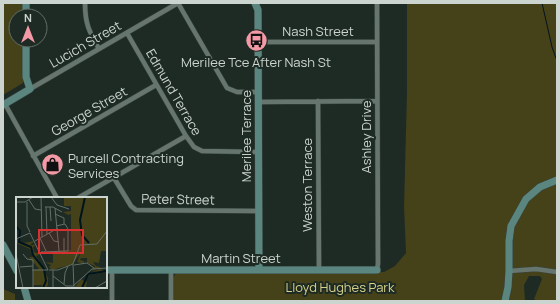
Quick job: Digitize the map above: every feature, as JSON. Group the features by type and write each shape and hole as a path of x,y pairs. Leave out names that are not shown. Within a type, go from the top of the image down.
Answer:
{"street":[{"path":"85,3 85,18 99,49"},
{"path":"178,3 227,88 238,92 258,92"},
{"name":"Lucich Street","path":"4,104 178,3"},
{"name":"Merilee Terrace","path":"255,3 258,10 259,270"},
{"name":"Ashley Drive","path":"377,3 377,270"},
{"name":"Edmund Terrace","path":"127,33 156,85 194,147 202,151 258,152"},
{"name":"Nash Street","path":"258,42 377,42"},
{"path":"26,48 26,77 30,89"},
{"name":"George Street","path":"33,156 156,85"},
{"name":"Weston Terrace","path":"318,101 319,270"},
{"path":"258,102 377,102"},
{"path":"4,104 57,197"},
{"path":"80,197 186,136"},
{"name":"Peter Street","path":"114,178 131,206 136,210 259,211"},
{"path":"505,301 508,287 509,241 511,226 526,199 540,187 557,180"},
{"path":"3,245 16,269"},
{"path":"509,272 536,269 557,272"},
{"path":"109,270 112,301"},
{"name":"Martin Street","path":"109,270 377,270"},
{"path":"171,270 171,301"},
{"path":"24,288 28,301"}],"green space":[{"path":"3,3 23,3 23,8 8,8 8,48 23,48 23,83 3,95"},
{"name":"Lloyd Hughes Park","path":"407,3 557,3 557,301 537,301 534,299 542,279 540,276 529,276 524,285 525,301 173,301 173,278 176,273 384,272 395,266 406,253 404,207 407,92"},
{"path":"3,289 15,294 15,301 3,301"}],"waterway":[{"path":"542,3 552,47 557,61"}],"place":[{"name":"Merilee Tce After Nash St","path":"256,40"},
{"name":"Purcell Contracting Services","path":"53,165"}]}
